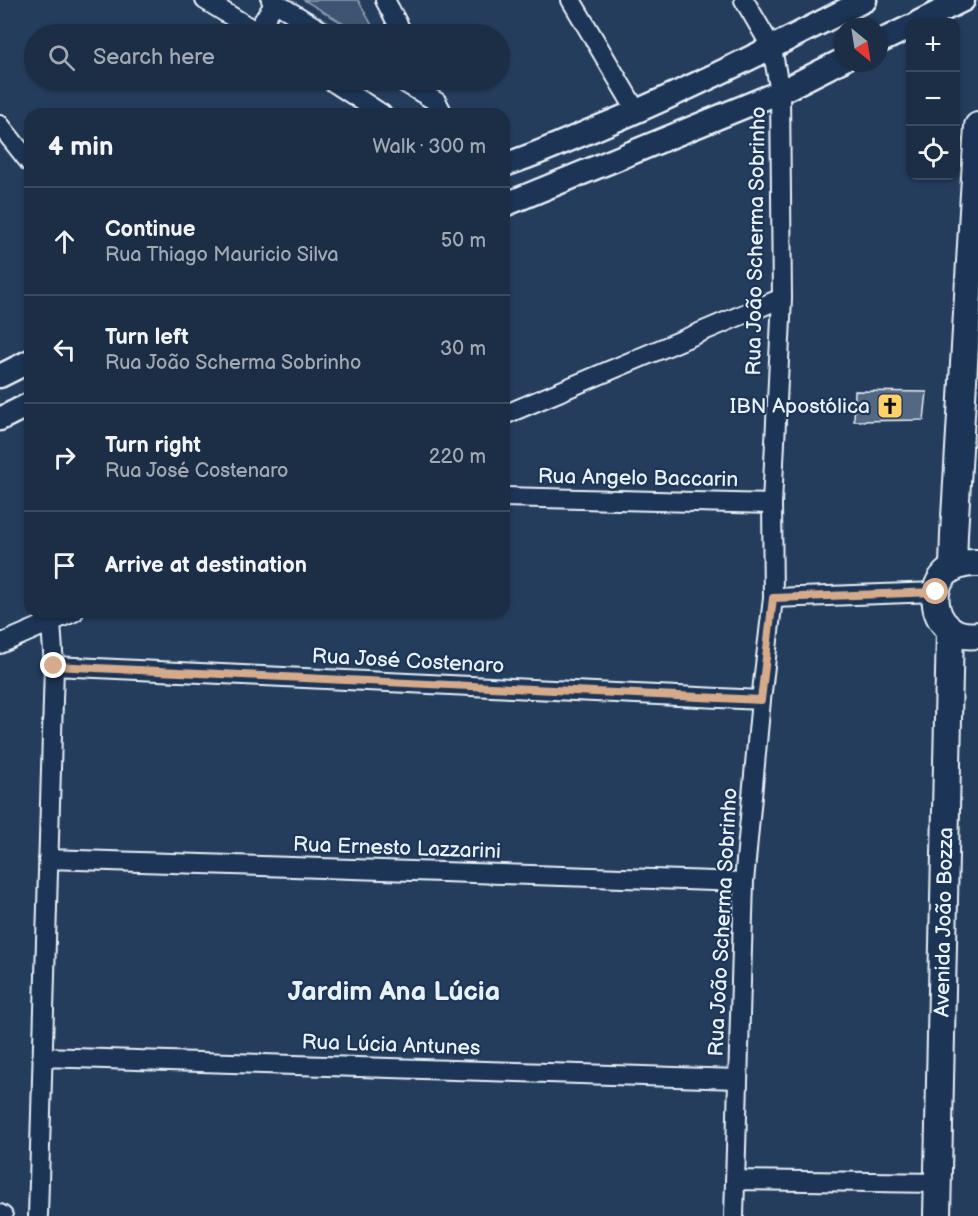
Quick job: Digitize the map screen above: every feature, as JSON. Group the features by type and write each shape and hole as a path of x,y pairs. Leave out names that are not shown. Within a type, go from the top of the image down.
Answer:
{"main road":[{"path":"953,567 978,126"},
{"path":"978,563 965,563 953,567 943,575 937,586 935,598 936,610 941,620 950,629 960,634 978,635"},
{"name":"Avenida João Bozza","path":"937,1216 950,629"}],"street":[{"path":"205,0 244,24"},
{"path":"385,0 398,24"},
{"path":"571,0 637,112"},
{"name":"Rua João Scherma Sobrinho","path":"734,1216 744,882 773,598 772,504 782,298 780,92 771,48 744,0"},
{"path":"510,163 637,112 865,0"},
{"path":"927,18 963,0"},
{"path":"262,24 273,1 311,24"},
{"path":"888,38 906,29"},
{"path":"510,203 780,92 834,65"},
{"path":"345,90 373,108"},
{"path":"414,90 440,108"},
{"path":"431,90 440,108"},
{"path":"0,125 24,155"},
{"path":"510,412 782,298"},
{"path":"0,376 24,364"},
{"path":"0,418 24,407"},
{"name":"Rua Angelo Baccarin","path":"510,497 772,504"},
{"path":"773,598 936,592"},
{"path":"0,644 61,618"},
{"path":"38,1216 54,666 51,623"},
{"name":"Rua José Costenaro","path":"54,666 761,700"},
{"name":"Rua Ernesto Lazzarini","path":"48,859 744,882"},
{"name":"Rua Lúcia Antunes","path":"42,1057 738,1079"},
{"path":"735,1180 938,1184"}],"shaded area":[{"path":"304,0 358,0 371,24 344,24"}],"building":[{"name":"IBN Apostólica","path":"855,391 927,392 924,420 854,421"}],"place":[{"name":"IBN Apostólica","path":"890,406"}],"district":[{"name":"Jardim Ana Lúcia","path":"394,992"}],"route":[{"path":"54,666 761,700 773,598 936,592"}]}
